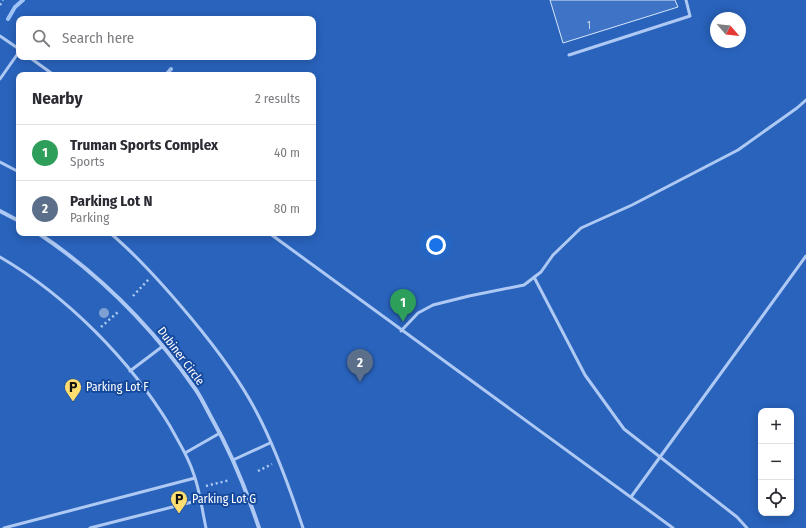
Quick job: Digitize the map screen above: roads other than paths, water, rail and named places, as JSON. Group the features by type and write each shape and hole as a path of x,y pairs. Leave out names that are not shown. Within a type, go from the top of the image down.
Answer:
{"street":[{"path":"0,211 16,219"},
{"name":"Dubiner Circle","path":"42,236 60,248 97,278 132,310 163,346 197,391 233,460 242,480 259,528"}],"lane":[{"path":"569,55 690,16 686,0"},
{"path":"0,36 16,49"},
{"path":"0,79 16,55"},
{"path":"34,60 50,72"},
{"path":"401,331 418,313 433,305 524,284 541,272 553,255 581,228 632,205 738,150 798,108 806,100"},
{"path":"0,162 16,170"},
{"path":"113,236 137,257 173,295 222,355 257,412 287,480 303,528"},
{"path":"273,236 401,331 673,528"},
{"path":"630,497 806,256"},
{"path":"0,257 25,273 57,297 96,332 154,401 185,453 195,478 206,528"},
{"path":"534,276 585,375 624,429 659,458 737,517 748,528"},
{"path":"130,371 163,346"},
{"path":"185,453 220,433"},
{"path":"233,460 270,443"},
{"path":"4,528 195,478"},
{"path":"90,528 200,500"},
{"path":"740,528 744,525"}],"waterway":[{"path":"8,19 15,7 23,0"}],"place":[{"name":"Truman Sports Complex","path":"403,322"},
{"name":"Parking Lot N","path":"360,382"},
{"name":"Parking Lot F","path":"73,402"},
{"name":"Parking Lot G","path":"179,514"}]}
